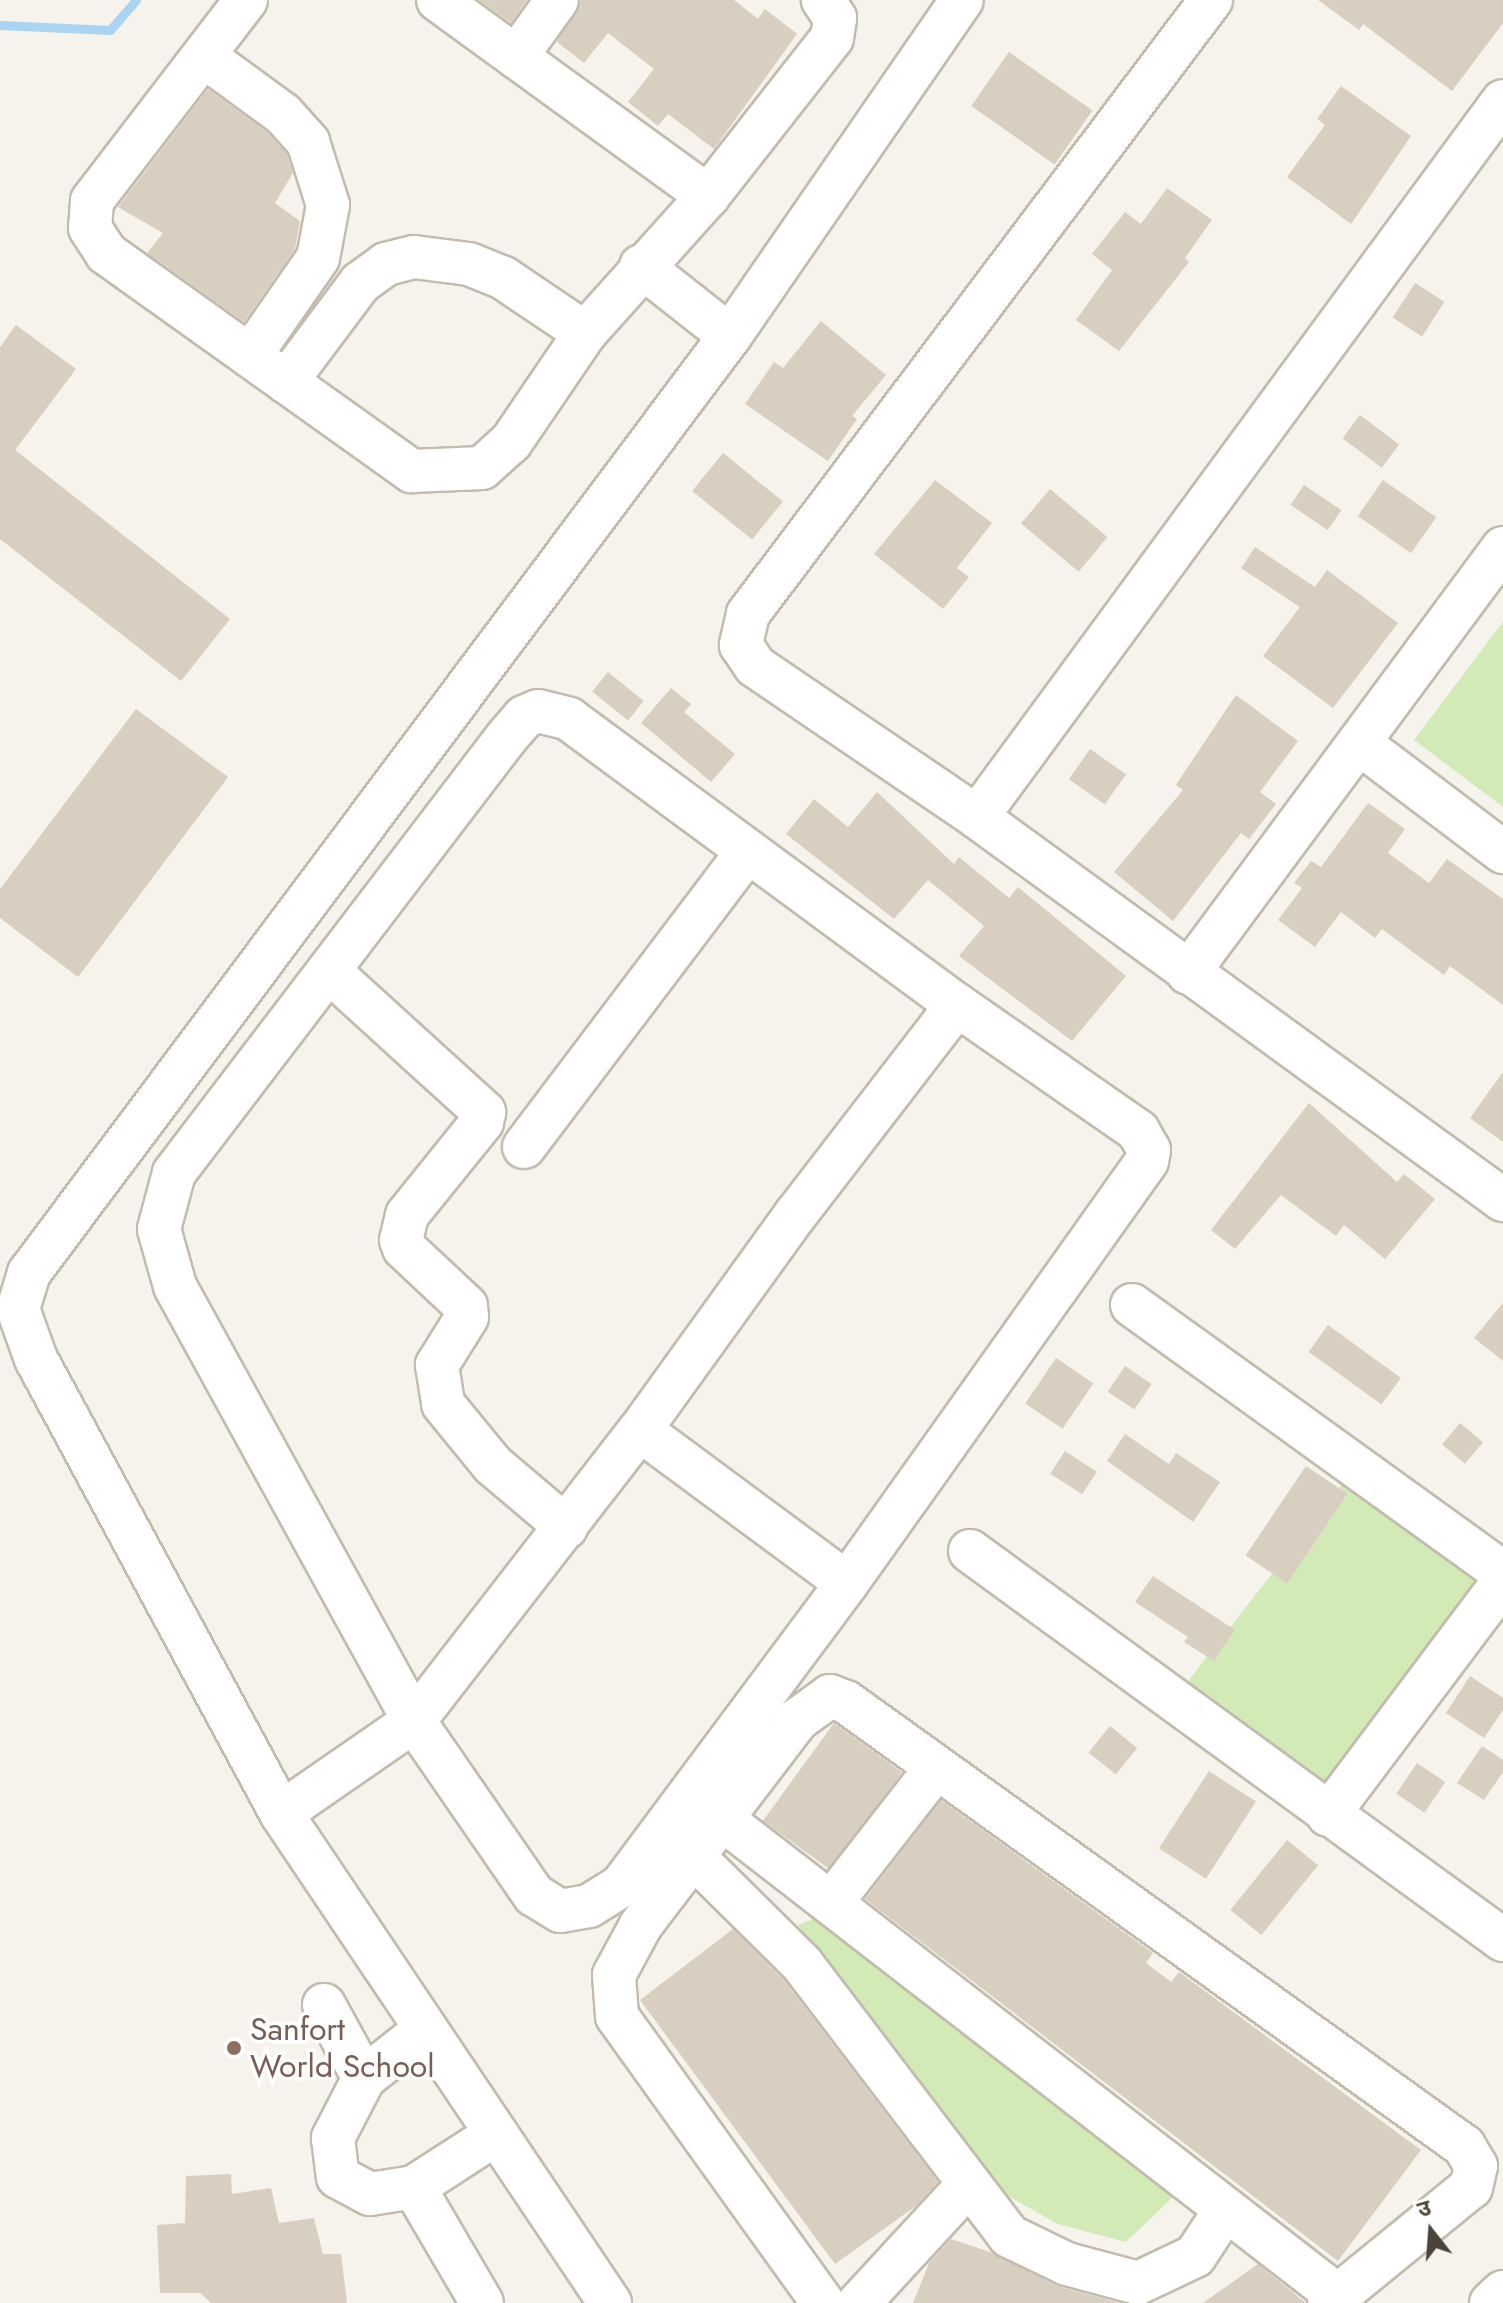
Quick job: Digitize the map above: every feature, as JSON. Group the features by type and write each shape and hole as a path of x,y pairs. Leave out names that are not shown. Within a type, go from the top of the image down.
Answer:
{"street":[{"path":"246,0 92,201 90,228 106,253 412,471 482,468 511,442 585,333 641,266 708,196 832,38 835,18 823,0"},
{"path":"438,0 708,196"},
{"path":"516,57 557,0"},
{"path":"610,2303 281,1813 36,1359 9,1315 29,1273 730,336 962,0"},
{"path":"1211,0 748,614 741,645 755,666 977,817 1503,1200"},
{"path":"205,57 283,114 308,142 328,205 318,258 250,356"},
{"path":"977,817 1503,101"},
{"path":"286,382 360,283 386,264 414,257 469,264 502,277 585,333"},
{"path":"641,266 730,336"},
{"path":"1188,973 1503,548"},
{"path":"538,711 569,719 957,1005 1138,1131 1146,1141 1147,1161 847,1583 621,1886 589,1906 560,1911 534,1895 414,1721 175,1286 159,1229 174,1173 329,971 506,738 524,717 538,711"},
{"path":"1359,743 1503,852"},
{"path":"524,1147 747,852"},
{"path":"329,971 484,1112 482,1122 407,1215 401,1240 404,1248 466,1306 467,1317 437,1365 443,1404 493,1465 566,1527"},
{"path":"281,1813 414,1721 640,1430 796,1214 957,1005"},
{"path":"1132,1305 1503,1573"},
{"path":"640,1430 847,1583"},
{"path":"970,1551 1503,1940"},
{"path":"1328,1815 1503,1582"},
{"path":"722,1819 1226,2209 1350,2296 1471,2187 1476,2166 1464,2146 846,1702 830,1696 797,1720 641,1925 614,1975 617,2016 823,2303"},
{"path":"831,1903 936,1768"},
{"path":"693,1856 802,1964 1009,2236 1067,2264 1138,2283 1195,2256 1226,2209"},
{"path":"324,2005 364,2078"},
{"path":"426,2029 364,2078 333,2138 338,2177 370,2194 414,2187 496,2134"},
{"path":"859,2303 968,2185"},
{"path":"414,2187 482,2303"},
{"path":"1491,2303 1503,2292"}],"green space":[{"path":"1503,622 1503,807 1414,740"},
{"path":"1346,1479 1480,1584 1320,1789 1186,1684"},
{"path":"829,1912 1168,2173 1172,2198 1126,2242 1058,2224 985,2183 798,1925"}],"building":[{"path":"479,0 527,0 511,23"},
{"path":"581,0 734,0 758,19 765,9 797,34 714,149 668,114 658,126 628,102 654,69 608,33 584,63 557,42"},
{"path":"1318,0 1503,0 1503,23 1452,91 1363,24 1359,30"},
{"path":"1009,52 1093,111 1055,165 971,106"},
{"path":"1341,86 1411,136 1351,224 1287,177 1325,125 1317,119"},
{"path":"208,89 267,132 287,154 293,173 275,203 300,221 295,249 244,322 147,253 163,233 118,207"},
{"path":"1167,188 1212,220 1185,258 1189,262 1119,351 1076,320 1112,270 1092,254 1125,212 1141,224"},
{"path":"1415,283 1444,302 1422,336 1393,317"},
{"path":"821,321 886,375 852,416 857,419 828,461 745,404 774,362 783,368"},
{"path":"16,325 76,369 15,450 230,619 181,681 0,539 0,347"},
{"path":"1360,415 1399,444 1382,468 1343,438"},
{"path":"723,453 783,501 752,540 692,491"},
{"path":"935,480 992,523 957,568 969,577 943,609 874,554"},
{"path":"1383,480 1436,517 1411,553 1358,516"},
{"path":"1304,485 1341,510 1328,530 1291,505"},
{"path":"1050,489 1107,537 1079,572 1021,523"},
{"path":"1255,547 1315,587 1327,570 1398,623 1333,708 1263,656 1300,607 1241,568"},
{"path":"608,672 644,701 628,720 592,691"},
{"path":"671,688 691,704 684,712 735,754 711,782 641,723"},
{"path":"1236,695 1298,741 1260,792 1276,804 1249,839 1241,833 1173,921 1114,872 1183,790 1176,785"},
{"path":"136,709 228,777 78,977 0,918 0,889"},
{"path":"1090,749 1126,774 1105,805 1069,779"},
{"path":"877,792 954,864 959,857 1009,898 1018,887 1126,976 1072,1041 959,956 984,926 928,880 894,919 786,834 814,799 848,827"},
{"path":"1368,803 1405,829 1388,853 1429,883 1447,859 1503,899 1503,1005 1450,966 1444,975 1382,929 1375,938 1341,912 1315,947 1278,920 1302,888 1294,883 1311,861 1321,867"},
{"path":"1503,1072 1503,1142 1470,1118"},
{"path":"1309,1103 1397,1182 1404,1174 1435,1199 1385,1259 1344,1225 1336,1236 1281,1195 1235,1249 1211,1230"},
{"path":"1503,1303 1503,1361 1474,1338"},
{"path":"1328,1325 1401,1378 1381,1405 1309,1352"},
{"path":"1056,1358 1093,1383 1063,1429 1025,1404"},
{"path":"1125,1366 1152,1384 1134,1410 1108,1392"},
{"path":"1460,1423 1483,1442 1465,1464 1442,1444"},
{"path":"1125,1434 1169,1464 1176,1453 1220,1482 1193,1522 1107,1461"},
{"path":"1065,1451 1097,1472 1082,1494 1050,1474"},
{"path":"1306,1466 1347,1494 1287,1583 1246,1556"},
{"path":"1153,1576 1235,1630 1214,1661 1184,1642 1188,1637 1135,1602"},
{"path":"1470,1676 1503,1698 1503,1710 1484,1738 1446,1713"},
{"path":"834,1723 902,1772 831,1870 763,1821"},
{"path":"1110,1726 1137,1748 1116,1774 1089,1752"},
{"path":"1482,1746 1503,1760 1503,1772 1484,1800 1457,1783"},
{"path":"1417,1763 1445,1782 1424,1813 1396,1794"},
{"path":"1209,1771 1256,1801 1206,1879 1159,1848"},
{"path":"941,1800 1153,1953 1146,1963 1171,1982 1179,1972 1421,2150 1338,2261 865,1899"},
{"path":"1287,1840 1318,1865 1261,1935 1230,1910"},
{"path":"733,1929 784,1980 938,2182 916,2206 835,2264 640,2000"},
{"path":"231,2174 232,2194 271,2188 279,2223 314,2218 323,2254 341,2254 347,2303 211,2303 200,2293 160,2293 157,2225 185,2223 186,2176"},
{"path":"951,2239 993,2253 1057,2286 1120,2303 913,2303 929,2263"},
{"path":"1258,2264 1306,2303 1203,2303"}],"waterway":[{"path":"0,25 110,30 136,0"}],"place":[{"name":"Sanfort World School","path":"234,2048"}]}
